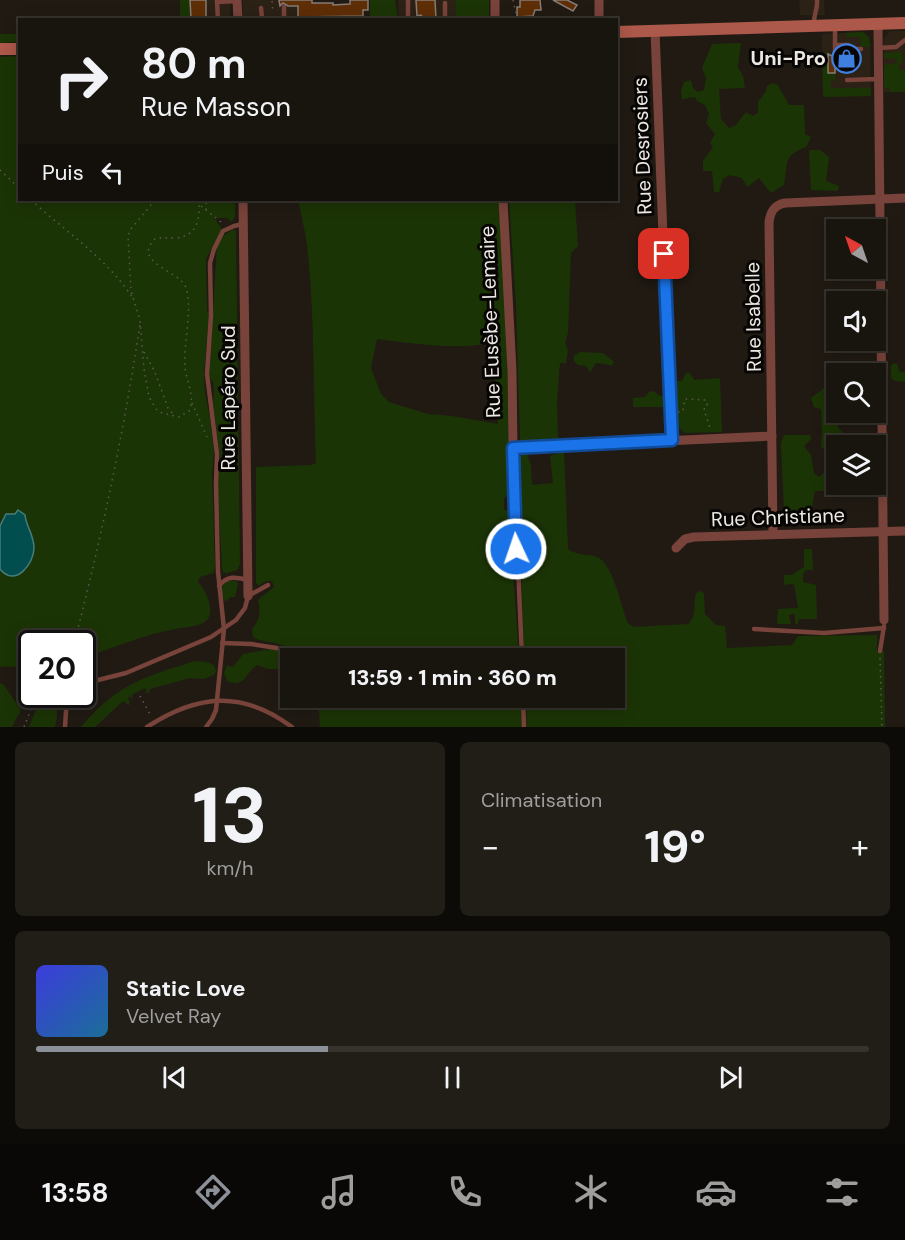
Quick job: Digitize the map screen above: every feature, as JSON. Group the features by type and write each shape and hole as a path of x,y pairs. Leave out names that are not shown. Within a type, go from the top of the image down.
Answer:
{"main road":[{"path":"618,32 905,23"},
{"path":"0,49 18,49"}],"street":[{"path":"495,0 495,18"},
{"path":"598,0 599,18"},
{"path":"237,1 238,18"},
{"path":"878,24 884,624"},
{"name":"Rue Desrosiers","path":"655,31 672,440"},
{"path":"880,198 905,198"},
{"name":"Rue Isabelle","path":"773,534 769,223 771,213 785,202 880,198"},
{"name":"Rue Lapéro Sud","path":"243,201 248,596"},
{"name":"Rue Eusèbe-Lemaire","path":"503,201 512,371 513,448"},
{"path":"513,448 772,436"},
{"name":"Rue Christiane","path":"676,548 689,538 905,531"}],"lane":[{"path":"408,0 408,18"},
{"path":"814,26 813,16 817,9 817,0"},
{"path":"218,18 217,1 237,1"},
{"path":"445,3 445,18"},
{"path":"284,7 285,18"},
{"path":"261,8 262,18"},
{"path":"835,25 835,54"},
{"path":"878,48 896,47 905,40"},
{"path":"835,45 848,45 849,49 861,49"},
{"path":"847,80 878,79"},
{"path":"221,222 228,228"},
{"path":"206,727 212,720 216,700 224,629 219,586 217,454 209,396 210,263 219,237 228,228 243,224"},
{"name":"Rue Eusèbe-Lemaire","path":"513,448 522,648"},
{"path":"219,586 225,579 231,577 248,580"},
{"path":"96,680 126,673 211,637 242,613 246,608 248,596 268,585"},
{"path":"754,629 824,633 884,624 880,651"},
{"path":"222,643 280,649"},
{"path":"147,727 156,725 194,704 216,700 254,707 292,727"},
{"path":"65,727 67,708"},
{"path":"523,708 524,727"}],"path":[{"path":"513,0 517,18 527,16"},
{"path":"272,2 273,18"},
{"path":"0,170 18,187"},
{"path":"32,201 91,250 117,276 136,303"},
{"path":"154,201 128,236 131,291 140,320 145,380 152,404 162,413 176,417 184,415 189,411 192,402"},
{"path":"199,201 197,226 191,234 155,239 149,246 148,252 151,260 179,279 186,288 188,306 185,366 192,402 209,440"},
{"path":"206,201 206,210"},
{"path":"199,205 221,222"},
{"path":"77,630 102,528 132,376 140,320"},
{"path":"144,352 154,370 168,408 176,417"},
{"path":"677,412 683,411 685,399 706,400 705,419 710,424 710,439"},
{"path":"880,651 882,727"},
{"path":"140,696 156,725"},
{"path":"24,727 33,708"}],"shaded area":[{"path":"185,0 230,0 230,18 186,18"},
{"path":"243,0 298,0 298,18 243,18"},
{"path":"398,0 455,0 456,18 399,18"},
{"path":"799,0 824,0 825,15 800,15"},
{"path":"890,31 905,31 905,92 884,92 884,38"},
{"path":"863,32 869,37 870,42 871,96 823,97 822,34"}],"green space":[{"path":"180,0 190,0 191,18 180,18"},
{"path":"370,0 395,0 398,18 370,18"},
{"path":"455,0 489,0 489,18 456,18"},
{"path":"863,32 869,37 870,47 861,47 860,37 847,37 846,33"},
{"path":"0,34 18,34 18,42 0,43"},
{"path":"741,43 738,67 743,76 745,88 719,89 721,119 729,128 736,125 746,112 753,116 758,113 758,102 767,86 773,83 778,85 789,105 804,105 805,134 811,137 806,147 789,158 784,185 771,193 759,178 747,187 742,178 730,175 723,179 719,192 714,192 712,171 703,171 703,161 713,147 710,143 715,134 706,123 709,114 705,105 697,101 695,97 682,99 681,91 684,82 691,80 693,88 698,92 704,90 706,78 702,68 712,44"},
{"path":"828,52 828,73 835,73 835,81 831,81 831,88 869,88 871,96 823,97 822,54"},
{"path":"902,52 903,63 899,63 899,70 905,70 905,92 890,92 890,88 884,89 884,65 897,63 897,59 884,58 884,53"},
{"path":"18,56 18,201 235,201 235,216 232,222 227,218 214,218 222,229 206,259 207,311 209,312 204,373 214,451 212,474 215,567 213,573 200,577 198,582 210,606 209,616 201,624 153,634 96,653 96,630 18,630 18,667 0,667 0,569 3,573 27,569 33,553 33,538 18,511 10,515 0,526 0,57"},
{"path":"809,150 820,150 829,157 826,181 839,186 838,191 811,190"},
{"path":"298,201 499,201 507,335 509,494 504,498 504,510 509,510 518,648 287,648 253,637 252,629 259,616 258,600 274,587 272,581 266,581 259,586 256,583 256,467 316,463 307,245","holes":["377,339 449,346 492,343 498,424 428,414 389,402 381,394 371,368"]},
{"path":"509,201 575,201 578,246 571,253 568,333 565,342 568,351 566,363 560,363 557,400 558,438 520,442 516,305"},
{"path":"233,229 236,231 240,564 237,570 227,573 223,572 222,568 217,476 220,456 213,403 213,382 209,377 217,246 223,236"},
{"path":"580,352 603,353 614,362 611,366 596,363 590,372 586,366 578,365 574,361 574,356"},
{"path":"893,363 897,364 900,372 905,372 905,382 891,378"},
{"path":"686,373 690,373 694,380 720,378 722,432 684,433 678,426 675,381 682,381"},
{"path":"826,384 826,423 837,423 838,428 844,433 826,435 824,449 821,447 821,409 814,407 811,398"},
{"path":"654,391 663,396 664,407 633,407 633,398 645,397 649,392"},
{"path":"784,435 810,435 811,439 804,446 811,455 814,473 819,477 826,471 826,491 815,491 811,512 806,519 790,515 784,510 781,443"},
{"path":"564,451 568,549 599,558 604,563 613,578 628,623 634,627 688,624 694,613 695,596 700,591 704,593 705,614 716,625 725,626 727,648 792,645 798,636 877,635 877,651 884,651 885,727 527,727 526,708 625,708 625,648 524,648 518,463 520,456 527,453 531,466 532,485 553,483 550,456"},
{"path":"804,549 812,549 813,570 806,570 803,574 803,582 816,585 817,619 799,619 798,624 795,624 795,614 789,615 791,624 777,624 778,609 798,608 794,584 784,585 784,575 792,575 804,567"},
{"path":"227,581 236,581 238,584 235,597 230,597 226,602 222,597 222,587"},
{"path":"280,649 280,669 268,669 257,665 241,682 227,681 224,673 227,665 233,667 243,654"},
{"path":"195,661 214,665 216,671 214,675 203,679 190,678 150,689 149,693 144,693 147,692 145,688 132,695 132,700 130,696 128,698 129,705 123,701 95,727 81,727 94,712 119,691 161,672"},
{"path":"0,683 4,685 21,710 12,727 0,727"},
{"path":"37,708 56,708 55,727 29,727"},
{"path":"319,708 521,708 522,727 320,727"}],"water":[{"path":"18,510 25,515 34,548 27,567 23,572 12,576 0,569 0,526 6,514 15,514"}],"building":[{"path":"190,0 206,0 206,17 191,18"},
{"path":"279,0 312,0 312,3 333,3 333,5 350,4 350,0 368,0 368,10 363,10 363,16 298,17 298,6 288,6 283,3 280,6"},
{"path":"416,0 435,0 436,18 417,16"},
{"path":"520,0 540,0 541,10 535,10 533,16 517,17"},
{"path":"553,0 567,0 577,5 573,11"},
{"path":"828,54 836,58 839,54 850,54 850,66 835,66 835,73 828,73"}],"place":[{"name":"Uni-Pro","path":"847,58"}],"route":[{"path":"516,549 513,448 672,440 664,254"}]}
